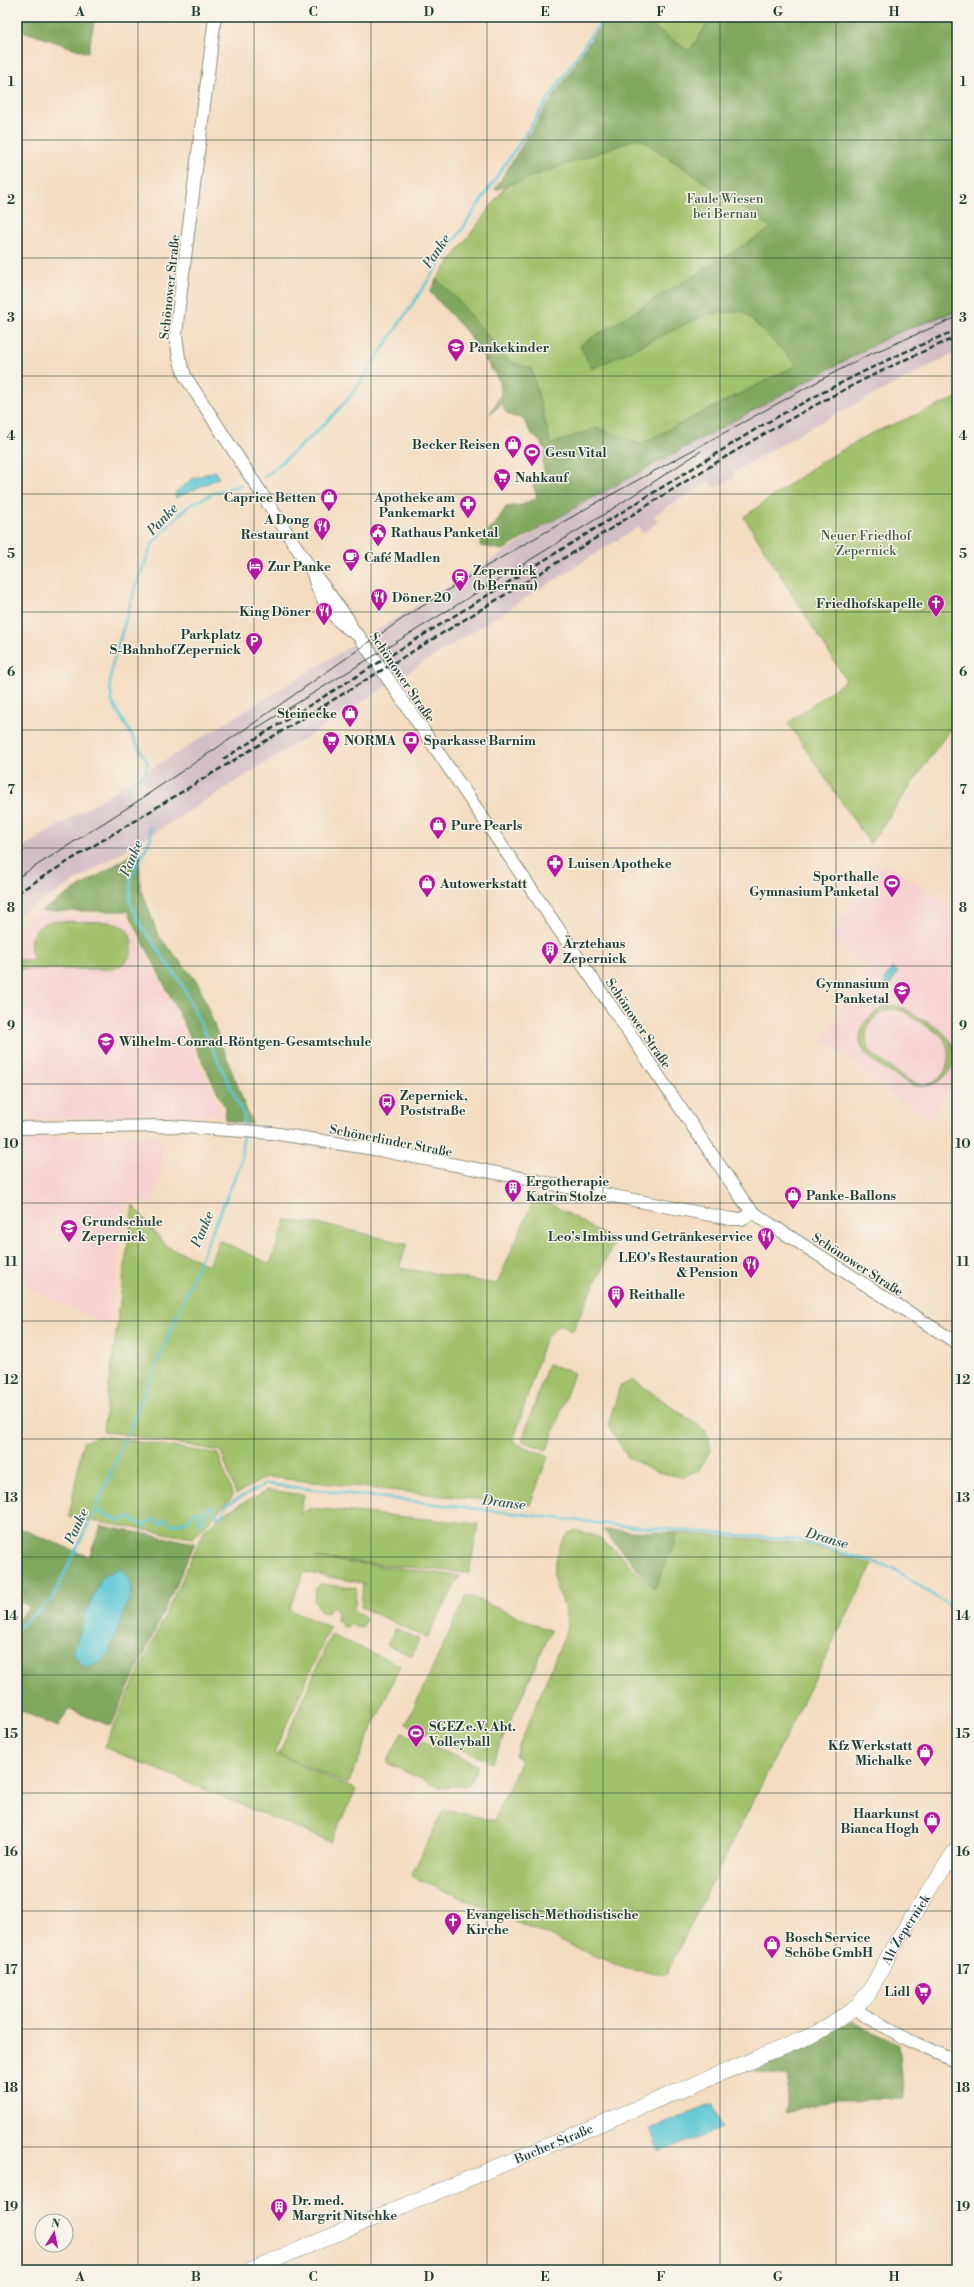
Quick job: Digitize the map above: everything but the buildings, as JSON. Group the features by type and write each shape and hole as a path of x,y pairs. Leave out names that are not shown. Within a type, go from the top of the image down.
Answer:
{"main road":[{"name":"Alt Zepernick","path":"854,2009 870,1991 896,1942 957,1848"},
{"name":"Bucher Straße","path":"250,2270 815,2034 854,2009"}],"street":[{"name":"Schönower Straße","path":"215,17 177,321 176,336 179,358 185,376 202,405 312,570 348,619 353,630 753,1212 957,1343"},
{"name":"Schönerlinder Straße","path":"17,1128 169,1126 243,1130 374,1149 731,1220 742,1219 753,1212"},
{"path":"854,2009 908,2040 957,2062"}],"shaded area":[{"path":"957,310 957,352 813,426 735,471 734,478 714,488 709,482 654,515 658,522 643,533 638,527 172,822 17,916 17,851 590,499 892,335"},
{"name":"Gymnasium Panketal","path":"886,865 893,867 957,910 957,1078 930,1118 866,1078 861,1066 821,1041 871,968 828,939 874,871 879,866"},
{"name":"Wilhelm-Conrad-Röntgen-Gesamtschule","path":"36,914 125,917 169,998 223,1115 17,1119 17,926"},
{"name":"Grundschule Zepernick","path":"162,1136 162,1166 153,1202 127,1200 109,1325 17,1283 17,1142 22,1137"}],"green space":[{"path":"17,17 95,17 88,53 17,29"},
{"name":"Faule Wiesen bei Bernau","path":"600,17 639,17 689,51 712,17 957,17 957,310 892,335 585,502 503,550 480,546 481,538 494,526 506,507 523,505 537,497 533,485 544,476 543,460 547,449 527,427 524,418 516,417 507,413 502,403 490,414 501,395 500,382 475,341 430,292 437,280 457,299 510,362 531,368 551,444 597,428 640,444 797,365 743,311 707,314 592,369 580,345 772,228 639,138 495,190 527,137 602,23"},
{"name":"Faule Wiesen bei Bernau","path":"626,17 957,17 957,311 891,335 581,503 434,283 563,109"},
{"name":"Neuer Friedhof Zepernick","path":"957,398 957,681 949,687 957,697 957,719 870,844 788,723 846,680 744,517 818,464 870,434"},
{"path":"139,850 140,886 158,935 198,983 252,1124 226,1120 225,1107 128,911 41,911"},
{"path":"52,921 109,922 124,927 129,933 131,939 132,946 129,958 118,967 111,969 17,969 17,960 35,960 30,947 32,936 35,931 45,923"},
{"path":"891,1005 903,1008 944,1033 949,1039 953,1049 954,1058 952,1067 947,1075 940,1081 931,1085 912,1085 883,1068 868,1056 862,1048 860,1040 861,1032 869,1018 875,1012","holes":["891,1009 903,1011 942,1036 946,1044 948,1062 945,1071 940,1078 934,1082 925,1084 910,1081 872,1054 868,1047 866,1032 872,1020 877,1015"]},
{"path":"536,1195 615,1241 572,1332 560,1324 545,1339 513,1442 548,1456 530,1505 267,1477 236,1494 221,1451 103,1431 133,1205 166,1246 209,1265 219,1240 270,1264 286,1220 332,1226 407,1244 399,1268 497,1284"},
{"path":"548,1364 574,1373 547,1450 522,1441"},
{"path":"634,1380 706,1431 711,1449 699,1470 681,1477 658,1472 628,1458 608,1425 620,1386"},
{"path":"101,1436 218,1454 233,1496 193,1538 69,1517 83,1442"},
{"path":"268,1490 304,1495 300,1514 311,1508 478,1524 469,1573 316,1558 460,1576 427,1638 361,1607 363,1583 304,1572 289,1610 330,1627 274,1753 356,1790 330,1842 104,1747 205,1529 230,1510"},
{"path":"101,1526 195,1543 111,1726 68,1709 58,1727 17,1709 17,1620 30,1607 17,1601 17,1527 89,1557"},
{"path":"574,1530 596,1536 617,1552 654,1589 678,1533 808,1544 872,1565 666,1974 626,1969 411,1876 444,1809 494,1821 521,1760 515,1756 568,1627 562,1599 556,1588 553,1574 560,1545 568,1534"},
{"path":"603,1530 678,1533 655,1589"},
{"path":"320,1584 356,1588 355,1605 352,1609 366,1618 363,1627 360,1628 348,1624 349,1628 342,1626 342,1623 336,1620 337,1611 335,1608 331,1608 328,1613 321,1612 314,1599 316,1588"},
{"path":"467,1595 551,1631 492,1763 406,1724"},
{"path":"395,1628 419,1639 412,1656 387,1645"},
{"path":"331,1635 400,1665 348,1784 279,1754"},
{"name":"SGEZ e.V. Abt. Volleyball","path":"402,1732 478,1765 469,1785 440,1788 387,1763"},
{"path":"852,2021 899,2045 904,2099 831,2100 786,2112 789,2076 753,2072"}],"water":[{"path":"215,471 219,478 176,498 175,493 192,479"},
{"path":"892,968 898,972 888,988 885,984 886,978"},
{"path":"120,1569 129,1577 132,1591 110,1650 102,1662 84,1667 73,1653 87,1610 103,1575"},
{"path":"713,2104 722,2128 659,2152 650,2129"}],"waterway":[{"name":"Panke","path":"264,477 324,425 356,389 603,17"},
{"name":"Panke","path":"128,794 128,785 143,775 148,763 112,702 110,684 112,666 134,591 152,544 173,521 190,505 216,492 241,485"},
{"name":"Panke","path":"149,826 151,838 131,878 130,902 139,922 183,986 244,1116 243,1127"},
{"name":"Panke","path":"17,1629 52,1599 95,1510 241,1163 243,1134"},
{"name":"Dranse","path":"95,1510 120,1521 128,1517 144,1526 150,1520 154,1520 160,1525 164,1519 172,1525 188,1521 195,1511 199,1511 199,1524 203,1522 207,1508 212,1506 217,1517 222,1515 227,1504 266,1484 614,1525 799,1540 893,1568 957,1611"}],"tram line":[{"path":"145,796 251,725 402,619 478,571 596,503 824,378 866,356 957,317"},
{"path":"255,729 603,515 701,451"},
{"path":"17,878 149,794"}],"railway":[{"path":"223,759 761,426 858,375 907,351 957,330"},
{"path":"17,893 472,615 742,447 847,388 957,337"}],"place":[{"name":"Pankekinder","path":"456,362"},
{"name":"Becker Reisen","path":"513,459"},
{"name":"Gesu Vital","path":"532,467"},
{"name":"Nahkauf","path":"502,492"},
{"name":"Caprice Betten","path":"329,512"},
{"name":"Apotheke am Pankemarkt","path":"468,519"},
{"name":"A Dong Restaurant","path":"322,541"},
{"name":"Rathaus Panketal","path":"378,547"},
{"name":"Café Madlen","path":"351,572"},
{"name":"Zur Panke","path":"255,581"},
{"name":"Zepernick (b Bernau)","path":"460,592"},
{"name":"Döner 20","path":"379,612"},
{"name":"Friedhofskapelle","path":"936,618"},
{"name":"King Döner","path":"324,626"},
{"name":"Parkplatz S-Bahnhof Zepernick","path":"254,656"},
{"name":"Steinecke","path":"350,728"},
{"name":"NORMA","path":"331,755"},
{"name":"Sparkasse Barnim","path":"411,755"},
{"name":"Pure Pearls","path":"438,840"},
{"name":"Luisen Apotheke","path":"555,878"},
{"name":"Autowerkstatt","path":"427,898"},
{"name":"Sporthalle Gymnasium Panketal","path":"892,898"},
{"name":"Ärztehaus Zepernick","path":"550,965"},
{"name":"Gymnasium Panketal","path":"902,1005"},
{"name":"Wilhelm-Conrad-Röntgen-Gesamtschule","path":"106,1056"},
{"name":"Zepernick, Poststraße","path":"387,1117"},
{"name":"Ergotherapie Katrin Stolze","path":"513,1203"},
{"name":"Panke-Ballons","path":"793,1210"},
{"name":"Grundschule Zepernick","path":"69,1243"},
{"name":"Leo's Imbiss und Getränkeservice","path":"766,1251"},
{"name":"LEO's Restauration & Pension","path":"751,1279"},
{"name":"Reithalle","path":"616,1309"},
{"name":"SGEZ e.V. Abt. Volleyball","path":"416,1748"},
{"name":"Kfz Werkstatt Michalke","path":"925,1767"},
{"name":"Haarkunst Bianca Hogh","path":"932,1835"},
{"name":"Evangelisch-Methodistische Kirche","path":"453,1936"},
{"name":"Bosch Service Schöbe GmbH","path":"772,1959"},
{"name":"Lidl","path":"923,2006"},
{"name":"Dr. med. Margrit Nitschke","path":"279,2222"}]}
